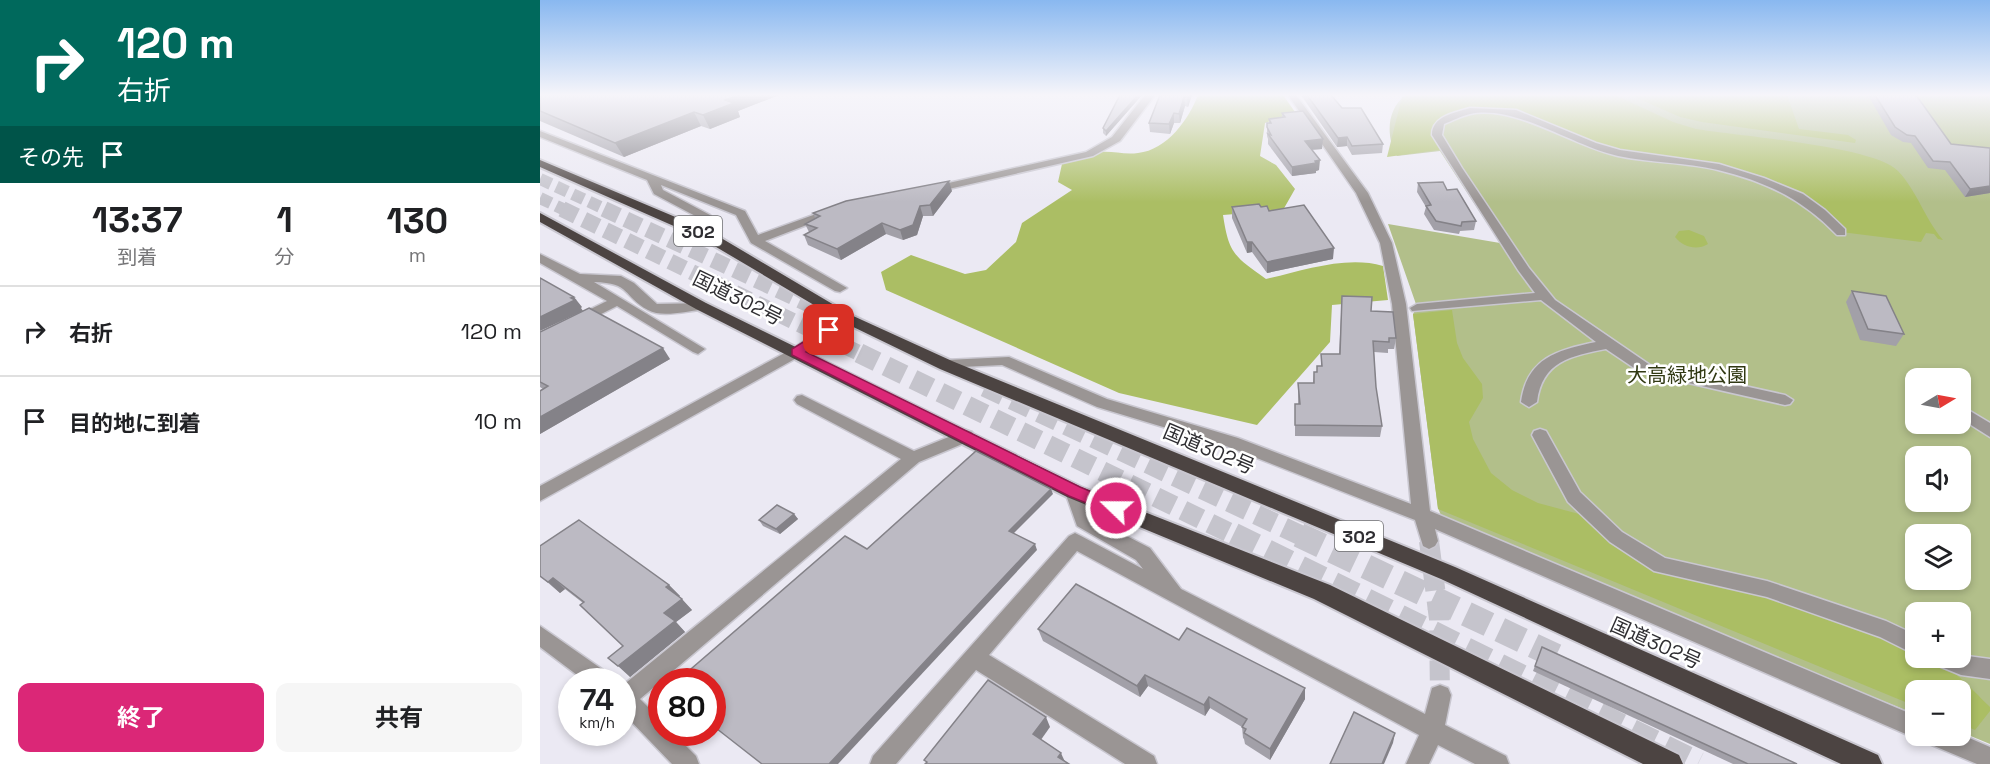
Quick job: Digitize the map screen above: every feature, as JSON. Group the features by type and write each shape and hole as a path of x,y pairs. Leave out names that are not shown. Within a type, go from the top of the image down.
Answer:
{"highway":[{"name":"国道302号","path":"540,164 706,235 846,318 946,365 1448,573 1869,764"},
{"name":"国道302号","path":"540,217 700,306 966,436 1074,492 1322,592 1670,764"}],"street":[{"path":"923,191 1089,154 1116,139 1122,131"},
{"path":"1317,131 1362,193 1386,243 1399,304 1423,516 1429,541"},
{"path":"1438,131 1437,135 1445,148 1550,303 1645,369 1785,400"},
{"path":"1558,131 1619,153 1719,167 1760,180 1799,196 1821,212 1841,232"},
{"path":"540,134 741,213 755,240 840,288"},
{"path":"652,178 658,192 706,216 709,224 706,235"},
{"path":"677,203 676,196 682,191"},
{"path":"755,240 843,208"},
{"path":"540,258 579,278 615,302 698,349"},
{"path":"579,278 616,279 629,286 653,307 663,309 700,306"},
{"path":"1417,308 1545,296"},
{"path":"540,340 615,302"},
{"path":"540,494 797,352 846,318"},
{"path":"1529,402 1531,381 1546,366 1568,353 1607,344"},
{"path":"946,365 1005,360 1102,403 1232,442 1423,516 1905,722"},
{"path":"802,400 913,458"},
{"path":"1971,418 1990,431"},
{"path":"1540,435 1578,502 1616,537 1661,565 1767,589 1886,630 1905,640"},
{"path":"636,687 913,458 966,436"},
{"path":"1074,492 1083,521 1143,554 1174,595"},
{"path":"881,764 1075,541 1498,764"},
{"path":"540,635 584,668"},
{"path":"974,657 1146,764"},
{"path":"1971,666 1990,669"},
{"path":"1417,764 1432,730 1440,694"},
{"path":"636,710 688,764"},
{"path":"1961,746 1990,758"}],"green space":[{"path":"1264,131 1260,156 1276,165 1295,189 1283,210 1223,215 1228,238 1235,253 1266,279 1339,263 1369,263 1383,266 1388,300 1332,305 1330,342 1257,425 1119,393 886,290 881,272 911,255 965,274 986,270 1016,242 1022,223 1072,190 1058,182 1062,164 1096,152 1128,154 1149,151 1176,132"},
{"name":"大高緑地公園","path":"1390,131 1990,131 1990,744 1971,736 1971,680 1905,680 1905,710 1444,523 1438,508 1413,314 1417,307 1388,224 1500,243 1440,151 1397,156"},
{"path":"1394,131 1438,131 1445,149 1387,157"},
{"path":"1561,131 1709,131 1803,143 1862,155 1884,162 1898,171 1911,187 1943,240 1938,239 1934,234 1926,233 1921,242 1841,232 1799,196 1719,167 1619,153"},
{"path":"1765,131 1813,131 1848,135 1856,140 1855,143"},
{"path":"1689,230 1704,236 1708,244 1690,247 1675,237 1679,231"},
{"path":"1452,310 1457,343 1463,358 1482,384 1483,398 1469,422 1473,439 1491,473 1512,490 1538,503 1579,514 1601,533 1648,565 1684,578 1765,596 1877,633 1905,648 1905,668 1947,668 1963,680 1905,680 1905,702 1438,509 1413,314"},
{"path":"1971,688 1990,707 1990,711 1975,730 1971,728"}],"building":[{"path":"586,131 646,131 615,143"},
{"path":"1269,131 1317,131 1323,139 1305,141 1320,160 1315,161 1316,163 1292,167 1268,134 1271,135"},
{"path":"1333,131 1375,131 1383,144 1352,146 1347,137 1338,138"},
{"path":"1900,131 1941,131 1951,144 1990,148 1990,186 1970,189 1950,162 1933,161 1915,136 1907,135"},
{"path":"949,181 930,205 920,206 913,225 900,230 882,223 837,249 804,235 817,228 805,224 820,216 813,213 846,201"},
{"path":"1443,182 1447,190 1457,189 1476,221 1462,222 1461,226 1436,221 1426,206 1431,205 1418,183"},
{"path":"1259,204 1261,207 1267,206 1269,211 1304,205 1334,248 1267,262 1252,242 1247,242 1232,207"},
{"path":"540,278 574,297 571,298 575,300 540,317"},
{"path":"1852,291 1886,296 1904,334 1868,329"},
{"path":"1342,296 1372,297 1371,311 1393,312 1396,338 1389,338 1389,342 1373,341 1376,387 1382,426 1295,425 1295,404 1300,404 1298,383 1314,383 1314,372 1317,372 1317,366 1322,366 1321,354 1340,354"},
{"path":"589,308 663,348 540,417 540,391 548,386 540,382 540,332"},
{"path":"976,451 1051,489 1009,531 1035,544 829,764 762,764 726,736 726,668 692,668 845,536 867,549"},
{"path":"777,505 794,514 776,529 759,520"},
{"path":"579,520 669,585 666,587 682,599 664,613 675,621 618,666 608,658 623,646 580,605 584,602 553,578 548,582 540,576 540,546"},
{"path":"1076,584 1179,640 1187,628 1305,688 1270,749 1244,733 1246,729 1242,727 1247,719 1209,697 1204,705 1145,675 1137,686 1038,629"},
{"path":"1542,647 1797,764 1748,764 1535,666"},
{"path":"988,680 1046,717 1033,734 1061,753 1058,757 1069,764 925,764 927,762 924,760"},
{"path":"1354,712 1395,733 1382,764 1330,764"}],"tunnel":[{"path":"540,179 607,210"},
{"path":"540,198 565,210"},
{"path":"562,209 863,355"},
{"path":"604,209 851,324"},
{"path":"859,353 1236,536"},
{"path":"985,387 1302,536"},
{"path":"1233,535 1698,764"},
{"path":"1299,535 1562,659"},
{"path":"1429,541 1439,619 1440,695"}],"route":[{"path":"829,330 797,352 1074,492 1116,508"}]}
